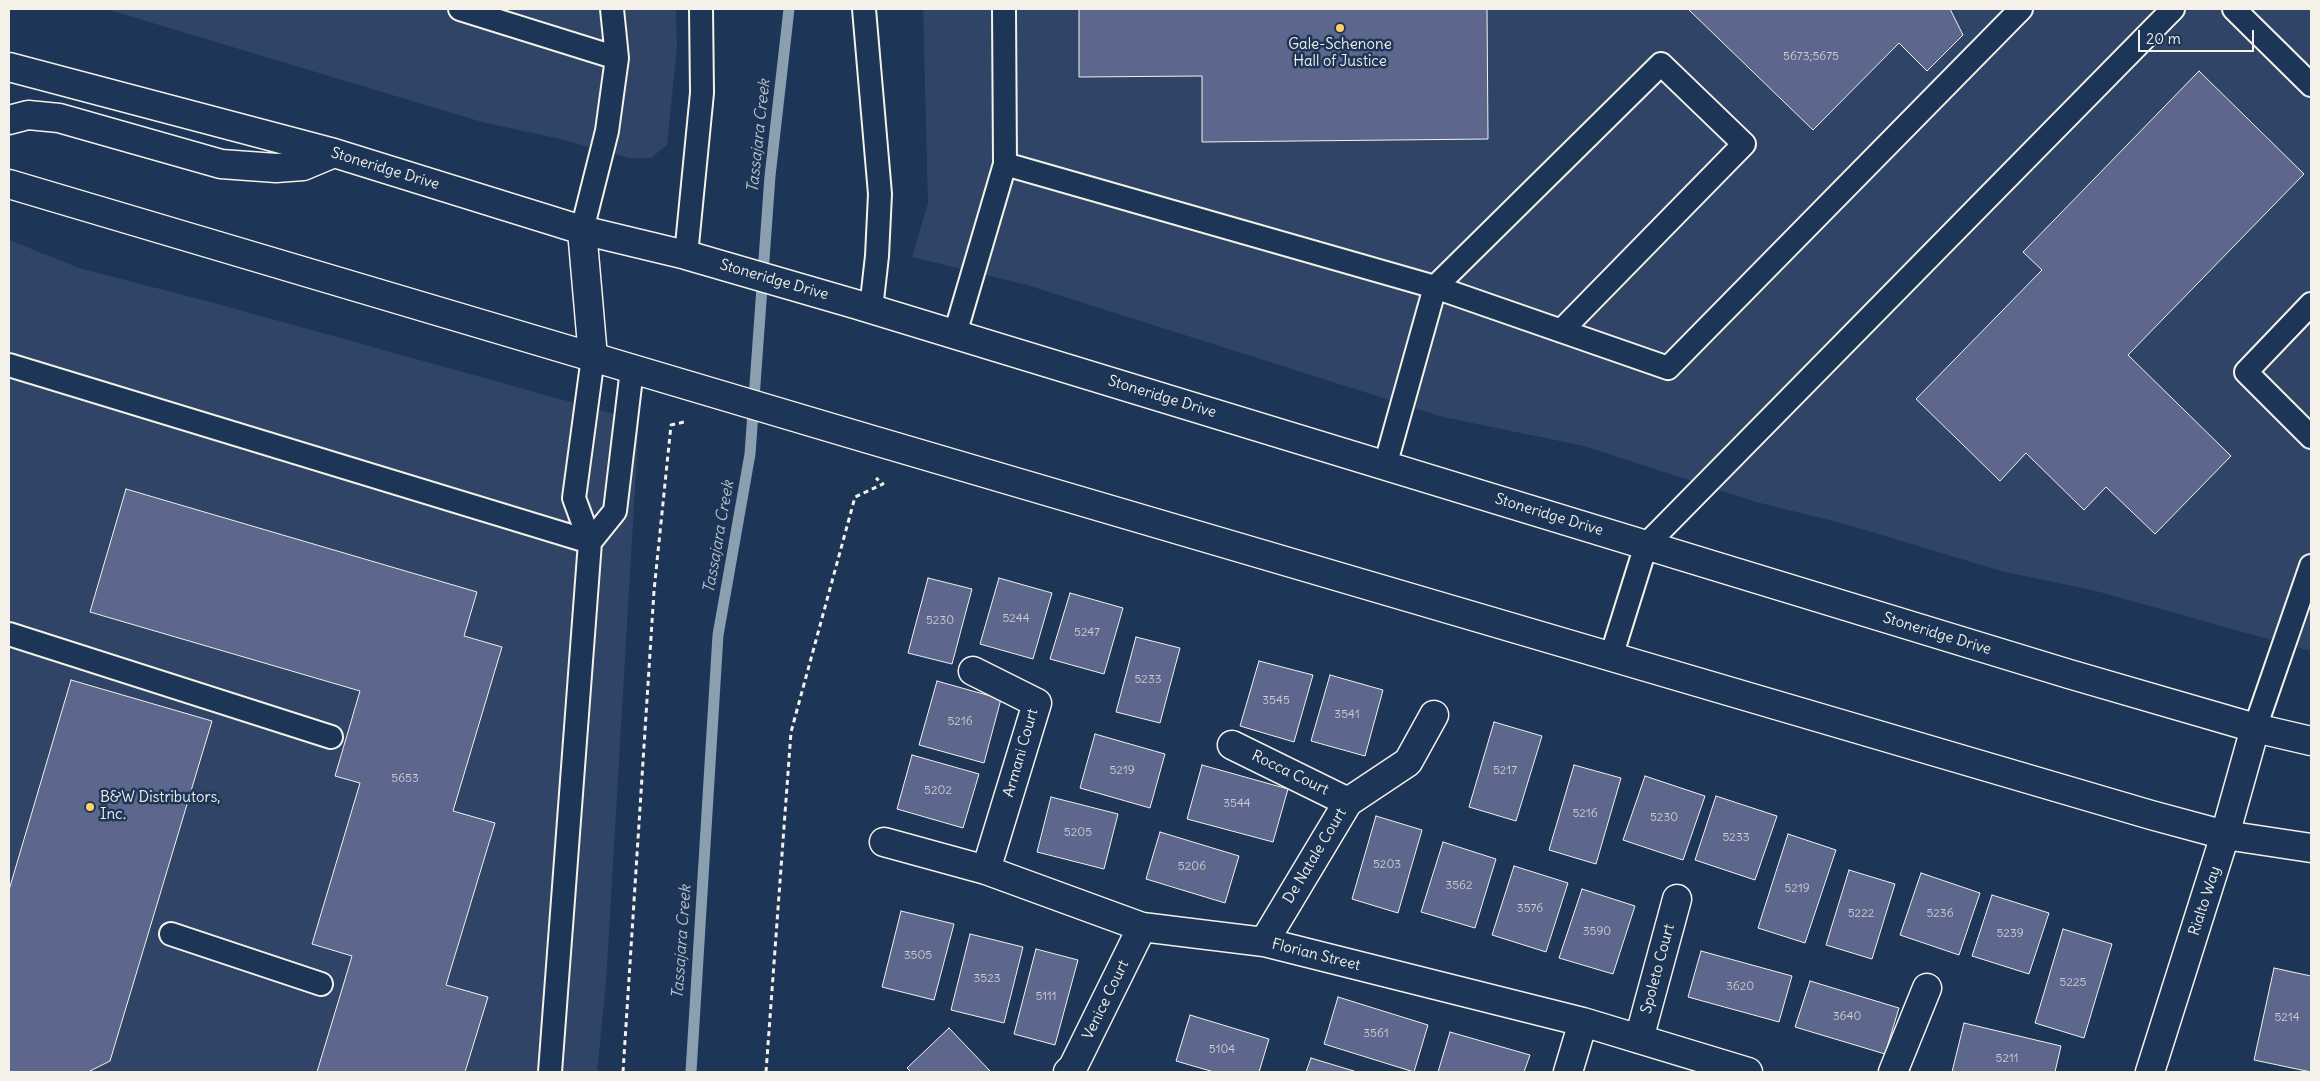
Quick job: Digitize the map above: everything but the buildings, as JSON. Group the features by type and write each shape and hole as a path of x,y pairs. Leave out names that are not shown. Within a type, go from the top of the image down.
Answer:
{"main road":[{"name":"Stoneridge Drive","path":"9,67 334,153 582,230 689,256 863,306 2069,674 2255,728 2311,741"},
{"path":"9,120 28,116 59,118 221,164 276,168 303,166 334,153"},
{"path":"9,184 672,381 2151,815 2226,835 2311,848"},
{"path":"582,230 593,357"},
{"name":"Armani Court","path":"973,672 1037,704 986,870"},
{"name":"De Natale Court","path":"1264,942 1348,802 1408,762 1434,715"},
{"name":"Rialto Way","path":"2150,1072 2226,835 2255,728"},
{"name":"Rocca Court","path":"1232,745 1348,802"},
{"name":"Florian Street","path":"884,842 986,870 1142,927 1264,942 1583,1022 1748,1072"},
{"name":"Spoleto Court","path":"1639,1040 1677,899"},
{"name":"Venice Court","path":"1076,1071 1142,927"},
{"path":"1893,1072 1927,988"},
{"path":"1568,1072 1583,1022"}],"lane":[{"path":"462,9 617,58"},
{"path":"582,230 607,131 617,58 612,9"},
{"path":"689,256 702,94 701,9"},
{"path":"863,306 877,256 880,194 864,9"},
{"path":"955,334 1005,164 1004,9"},
{"path":"1005,164 1435,287 1668,368 2021,9"},
{"path":"1611,657 1646,545 2173,9"},
{"path":"2234,9 2311,85"},
{"path":"1385,466 1435,287 1661,64 1744,144 1560,331"},
{"path":"2311,304 2246,372 2311,437"},
{"path":"550,1072 590,542 574,498 593,357"},
{"path":"9,365 590,542"},
{"path":"590,542 614,511 632,369"},
{"path":"2255,728 2311,566"},
{"path":"9,634 331,737"},
{"path":"171,934 321,984"}],"path":[{"path":"623,1072 654,591 672,425 687,421"},
{"path":"766,1072 792,732 855,497 883,484 860,464 853,434"}],"shaded area":[{"path":"106,9 676,9 677,47 667,145 651,158 629,158 560,139 482,122"},
{"path":"923,9 2311,9 2311,651 2096,591 2001,571 1845,524 1756,502 1584,446 1443,417 1027,285 912,257 928,203"},
{"path":"9,240 79,268 218,304 639,421 606,983 597,1072 9,1072"}],"waterway":[{"name":"Tassajara Creek","path":"691,1072 718,635 750,454 770,176 789,9"}],"place":[{"name":"Gale-Schenone Hall of Justice","path":"1340,28"},
{"name":"B&W Distributors, Inc.","path":"90,807"}]}
